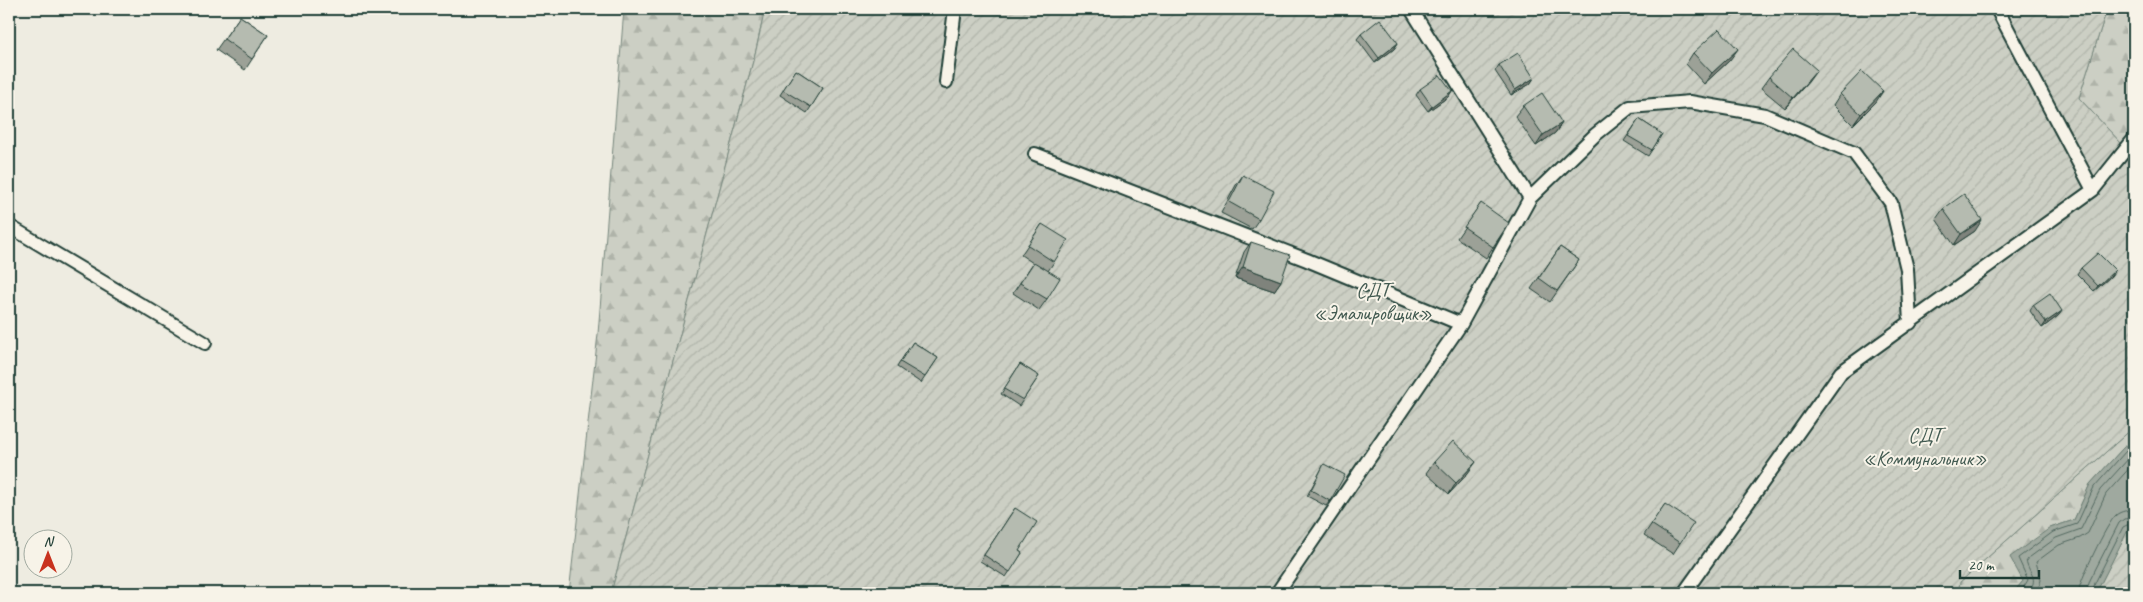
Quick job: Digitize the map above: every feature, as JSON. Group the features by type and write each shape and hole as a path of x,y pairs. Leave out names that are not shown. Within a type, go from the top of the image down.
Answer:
{"lane":[{"path":"946,82 955,9"},
{"path":"1410,9 1530,198"},
{"path":"1997,9 2093,190"},
{"path":"1277,593 1461,324 1530,198 1594,135 1630,107 1690,102 1765,115 1854,153 1891,203 1907,269 1910,323"},
{"path":"1684,593 1841,372 2093,190 2134,138"},
{"path":"1035,154 1307,260 1461,324"},
{"path":"9,226 205,343"}],"green space":[{"path":"624,9 765,9 756,50 611,593 569,593 598,334"},
{"name":"СДТ «Эмалировщик»","path":"765,9 2107,9 2079,98 2134,157 2134,427 1960,582 1958,593 611,593 756,50"},
{"path":"2107,9 2134,9 2134,157 2079,98"},
{"path":"2134,427 2134,442 2124,447 2090,484 2074,520 2050,528 2023,581 2013,593 1958,593 1960,582"},
{"path":"2128,529 2134,535 2134,593 2096,593"}],"water":[{"path":"2134,442 2134,529 2128,530 2096,593 2013,593 2023,581 2010,557 2050,528 2074,520 2090,484 2124,447"}],"building":[{"path":"240,16 268,35 252,59 224,39"},
{"path":"1380,19 1398,43 1379,58 1361,34"},
{"path":"1719,29 1738,49 1712,73 1693,53"},
{"path":"1793,49 1817,70 1793,98 1769,77"},
{"path":"1518,53 1534,78 1515,90 1499,65"},
{"path":"796,70 823,88 811,107 783,90"},
{"path":"1862,71 1883,91 1861,114 1840,94"},
{"path":"1440,75 1452,91 1432,106 1420,89"},
{"path":"1542,93 1562,123 1543,135 1523,106"},
{"path":"1639,119 1662,134 1652,150 1628,136"},
{"path":"1243,175 1274,191 1259,219 1229,202"},
{"path":"1964,194 1982,220 1961,234 1943,209"},
{"path":"1481,203 1509,223 1493,247 1464,227"},
{"path":"1042,224 1068,240 1054,262 1028,245"},
{"path":"1251,242 1290,255 1281,281 1243,267"},
{"path":"1560,247 1579,260 1557,291 1539,278"},
{"path":"2098,253 2115,270 2098,286 2081,268"},
{"path":"1034,262 1060,278 1047,299 1020,283"},
{"path":"2050,293 2062,311 2046,322 2033,305"},
{"path":"913,342 938,358 925,377 900,362"},
{"path":"1020,364 1039,376 1023,400 1004,389"},
{"path":"1453,441 1476,462 1456,483 1434,462"},
{"path":"1324,464 1345,475 1330,501 1311,490"},
{"path":"1665,504 1694,523 1680,543 1651,524"},
{"path":"1015,508 1037,522 1019,551 1022,553 1010,572 984,555"}],"park label":[{"name":"СДТ «Коммунальник»","path":"1925,446"}]}
